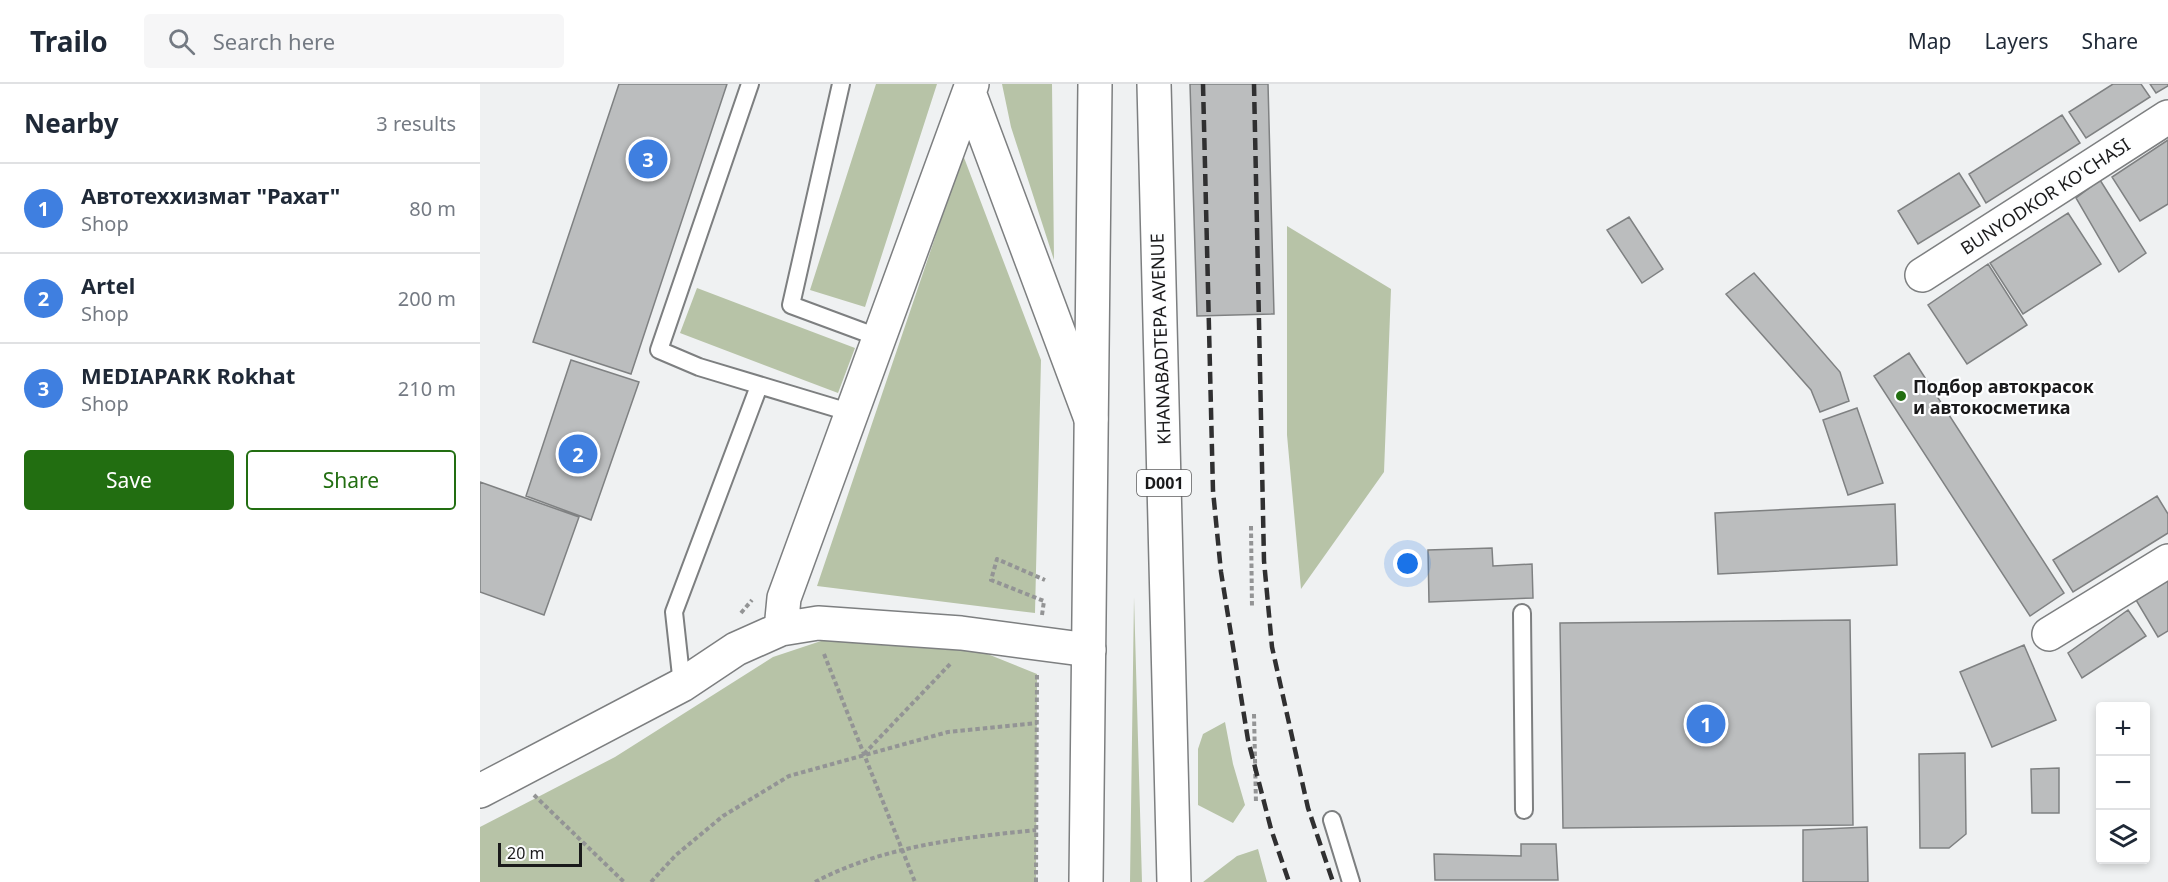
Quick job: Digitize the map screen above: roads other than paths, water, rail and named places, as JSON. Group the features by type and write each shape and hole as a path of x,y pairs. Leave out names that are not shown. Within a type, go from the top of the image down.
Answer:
{"main road":[{"path":"1086,882 1095,84"},
{"name":"KHANABADTEPA AVENUE","path":"1154,84 1174,882"},
{"path":"782,629 784,598 971,90"},
{"path":"971,90 1091,419"},
{"name":"BUNYODKOR KO'CHASI","path":"1922,275 2168,117"},
{"path":"2049,634 2168,561"},
{"path":"480,791 682,686 736,649 782,629 818,623 978,635 1089,650"}],"lane":[{"path":"750,84 659,350 699,367 852,413"},
{"path":"841,84 791,305 880,338"},
{"path":"682,686 674,612 759,386"},
{"path":"1522,613 1524,810"},
{"path":"1332,820 1351,882"}],"railway":[{"path":"1203,84 1213,491 1221,572 1248,740 1271,829 1289,882"},
{"path":"1254,84 1264,561 1272,647 1308,808 1333,882"}],"place":[{"name":"MEDIAPARK Rokhat","path":"648,159"},
{"name":"Подбор автокрасок и автокосметика","path":"1901,396"},
{"name":"Artel","path":"578,454"},
{"name":"Автотеххизмат \"Рахат\"","path":"1706,724"}]}
